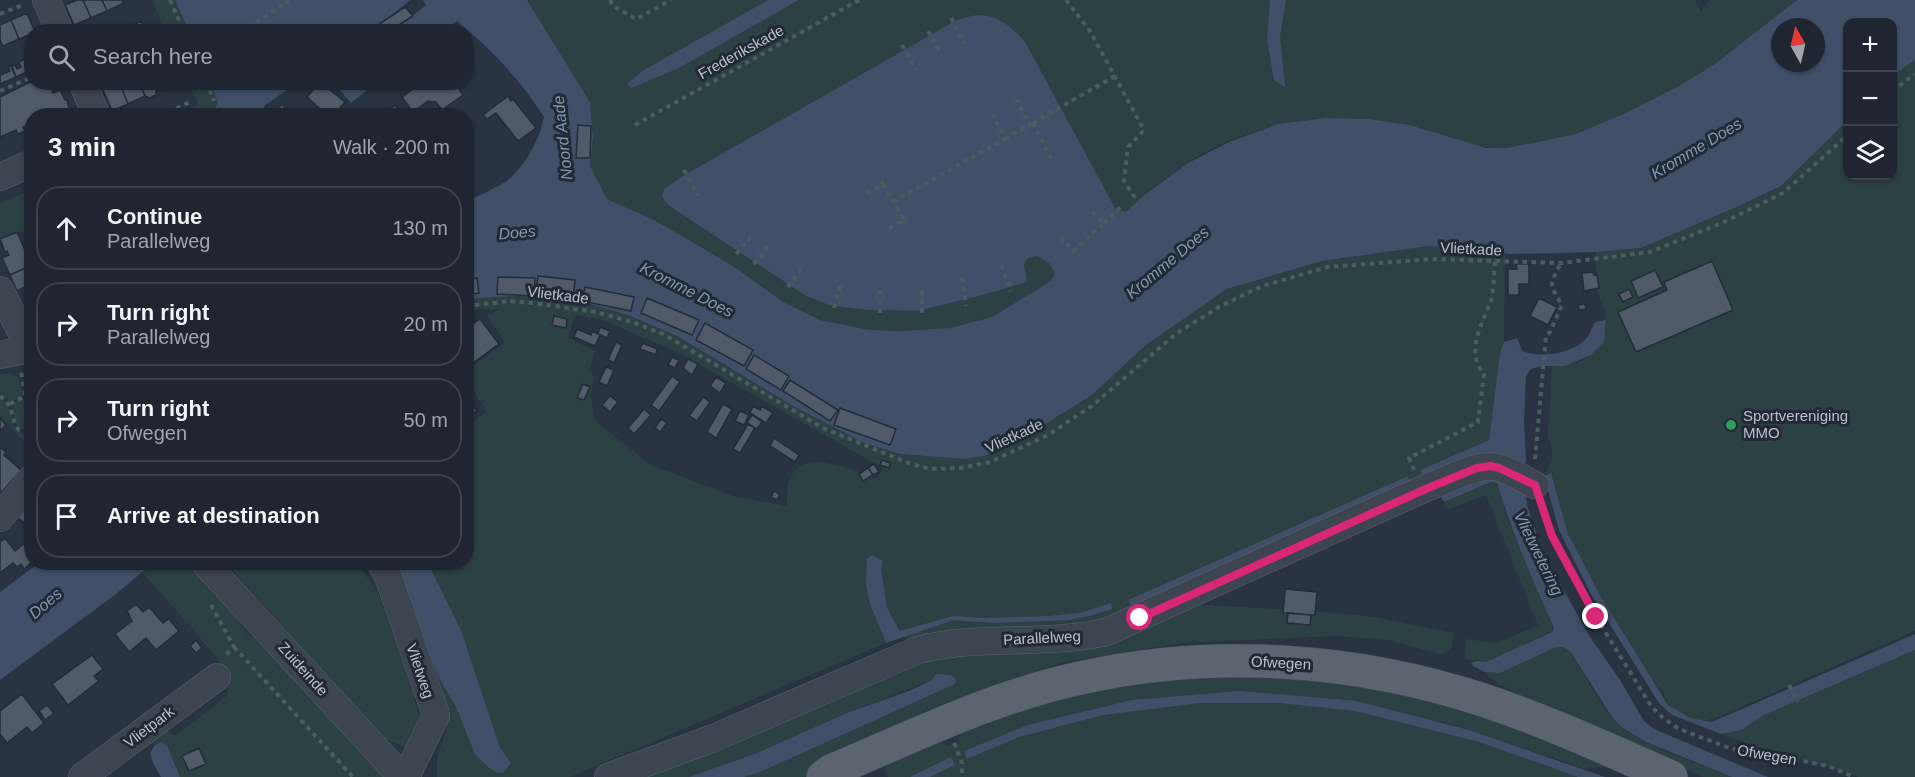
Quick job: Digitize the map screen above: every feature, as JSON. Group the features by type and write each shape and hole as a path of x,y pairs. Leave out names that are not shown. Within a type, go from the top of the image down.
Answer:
{"main road":[{"name":"Ofwegen","path":"823,777 831,771 944,720 1020,694 1084,677 1141,667 1196,662 1301,662 1354,669 1432,685 1484,700 1671,777"},
{"name":"Ofwegen","path":"852,777 886,748"}],"street":[{"path":"46,0 56,24"},
{"path":"86,90 93,108"},
{"path":"0,177 24,166"},
{"path":"0,290 24,339"},
{"path":"0,355 24,352"},
{"name":"Parallelweg","path":"608,777 711,740 918,650 971,641 1070,639 1106,632 1477,468 1490,466 1499,468 1530,483"},
{"path":"0,518 24,488"},
{"name":"Zuideinde","path":"211,570 404,777"},
{"name":"Vlietweg","path":"385,570 436,715 404,777"},
{"name":"Vlietpark","path":"82,777 217,677"}],"path":[{"path":"0,14 34,0"},
{"path":"170,0 180,24"},
{"path":"253,24 290,0"},
{"path":"610,0 613,6 636,19 671,0"},
{"name":"Frederikskade","path":"635,125 860,0"},
{"path":"1066,0 1090,31 1144,130 1128,147 1124,181 1137,201"},
{"path":"951,18 964,43"},
{"path":"928,32 942,56"},
{"path":"902,45 916,70"},
{"path":"1897,88 1915,74"},
{"path":"894,202 1115,76"},
{"path":"0,91 24,80"},
{"path":"209,90 214,101"},
{"path":"1016,100 1051,159"},
{"path":"177,108 190,102"},
{"path":"993,115 1005,139"},
{"name":"Vlietkade","path":"474,305 510,302 540,304 596,312 632,321 663,334 825,429 930,469 961,468 990,462 1048,435 1093,405 1177,333 1219,307 1262,286 1328,267 1432,259 1553,264 1650,252 1722,223 1783,193 1843,139"},
{"path":"684,170 698,195"},
{"path":"867,194 881,182 908,227"},
{"path":"1061,237 1073,251 1121,207"},
{"path":"1090,210 1104,223"},
{"path":"888,230 904,220"},
{"path":"736,255 753,234"},
{"path":"754,264 771,243"},
{"path":"1428,488 1419,480 1409,458 1478,422 1484,374 1478,367 1475,338 1492,298 1495,262"},
{"path":"1530,483 1541,412 1543,350 1546,336 1562,305 1551,283 1560,263"},
{"path":"1001,265 1011,291"},
{"path":"788,287 804,266"},
{"path":"962,278 966,306"},
{"path":"834,308 841,283"},
{"path":"922,286 922,313"},
{"path":"880,287 880,313"},
{"path":"24,364 21,371 24,390"},
{"path":"0,396 10,404 14,423 19,430 24,431"},
{"path":"10,404 24,397"},
{"name":"Ofwegen","path":"1530,483 1552,536 1580,586 1651,706 1663,718 1679,729 1724,746 1754,755 1828,766 1854,777"},
{"path":"208,600 234,647 353,777"},
{"path":"217,677 218,663 234,647"},
{"path":"1789,686 1798,702"},
{"path":"951,736 962,763 962,777"}],"green space":[{"path":"152,0 175,0 186,24 163,24"},
{"path":"527,0 768,0 644,70 679,68 799,0 1695,0 1701,12 1709,0 1797,0 1775,18 1771,18 1771,21 1736,49 1692,79 1642,107 1560,139 1532,145 1493,148 1409,125 1380,121 1322,119 1293,122 1265,128 1211,149 1164,180 1126,212 1116,210 1003,21 995,19 955,21 671,183 662,197 668,205 806,296 829,305 866,310 917,311 1026,282 1024,265 1028,258 1039,256 1049,263 1056,274 1051,281 992,317 950,328 870,330 820,320 783,302 736,268 654,220 607,199 590,166 593,137 590,102"},
{"name":"Sportvereniging MMO","path":"1915,60 1915,631 1723,715 1708,720 1690,720 1668,705 1663,692 1623,646 1586,582 1558,519 1545,473 1553,457 1548,434 1552,366 1573,364 1590,356 1602,341 1606,321 1597,290 1596,252 1641,248 1781,186 1843,125 1843,180 1897,180 1897,72"},
{"path":"192,90 213,90 218,104 215,108 191,108 198,104"},
{"path":"24,193 24,232 0,237 0,203"},
{"path":"1429,246 1505,254 1504,342 1500,352 1489,440 1420,470 1424,480 1412,485 1408,476 1129,600 1144,605 1104,626 909,645 887,608 881,568 883,561 872,555 870,604 886,643 570,777 437,777 437,759 446,731 448,709 439,678 456,707 510,763 500,748 431,570 474,570 474,421 487,412 474,391 474,366 505,342 487,315 501,309 474,310 474,299 520,296 556,299 585,303 628,315 679,337 793,406 864,443 900,454 965,459 1010,446 1092,395 1146,345 1227,289 1322,261","holes":["575,315 600,319 679,353 883,468 877,478 831,464 816,462 804,464 794,471 788,485 787,506 733,496 651,465 595,421 591,396 594,376 589,371 595,351 568,338"]},
{"path":"11,373 18,377 23,395 10,402 0,393 0,374"},
{"path":"0,398 8,405 16,429 24,434 24,442 0,416"},
{"path":"24,399 24,430 18,426 14,417 15,402"},
{"path":"1491,482 1497,483 1507,518 1554,628 1486,662 1465,659 1466,639 1497,643 1538,625 1486,495 1446,510 1444,502"},
{"path":"144,570 198,570 213,586 249,636 265,639 389,777 180,777 167,746 161,742 154,746 149,734 162,723 171,735 176,735 228,695 227,684 217,657 142,572"},
{"path":"232,570 363,570 378,594 409,679 421,722 406,747 384,739"},
{"path":"1187,604 1329,612 1375,617 1454,633 1452,647 1444,655 1387,640 1338,636 1182,643 1065,662 939,705 880,733 804,777 744,777 758,773 955,684 932,680 849,712 757,753 689,777 631,777 905,664"},
{"path":"1562,647 1570,651 1602,703 1622,728 1660,749 1732,777 1703,777 1550,712 1494,681 1485,672 1500,673 1554,648"},
{"path":"1915,650 1915,777 1859,777 1766,751 1721,734 1742,730 1762,716"},
{"path":"1298,670 1454,703 1609,767 1583,768 1441,721 1443,733 1479,742 1578,777 888,777 884,767 936,739 948,747 957,742 964,726 1002,712 1164,674"}],"water":[{"path":"175,0 410,0 382,24 186,24"},
{"path":"423,0 527,0 590,102 593,137 590,166 607,199 654,220 736,268 783,302 820,320 870,330 900,331 950,328 992,317 1051,281 1055,274 1049,263 1038,256 1028,258 1024,265 1027,282 917,311 866,310 829,305 806,296 668,205 662,197 664,189 681,177 955,21 966,17 985,16 1002,21 1025,42 1116,210 1126,212 1143,196 1188,163 1229,142 1278,124 1326,118 1369,119 1410,125 1486,148 1507,148 1576,134 1626,113 1679,86 1715,64 1771,20 1771,72 1825,72 1825,18 1774,18 1797,0 1915,0 1915,60 1897,72 1897,18 1843,18 1843,125 1781,186 1641,248 1596,252 1510,254 1429,246 1322,261 1227,289 1146,345 1092,395 1010,446 987,455 965,459 900,454 864,443 793,406 679,337 628,315 586,303 556,299 520,296 474,299 474,198 505,182 519,169 535,144 544,117 504,65 474,35 474,24 461,24 457,21 452,24 402,24 426,5"},
{"path":"768,0 799,0 679,68 631,88 627,84 644,70"},
{"path":"1270,0 1286,0 1280,36 1285,87 1274,80 1267,40"},
{"path":"213,90 287,90 264,106 265,108 215,108 218,104"},
{"path":"340,90 367,90 351,103"},
{"name":"Vlietwetering","path":"1606,320 1604,342 1591,355 1565,366 1541,366 1531,369 1526,376 1524,471 1527,505 1537,535 1549,564 1590,637 1620,680 1644,721 1654,729 1768,777 1732,777 1646,742 1621,727 1612,717 1570,651 1562,647 1554,648 1500,673 1485,672 1473,666 1472,663 1476,661 1486,662 1552,632 1554,628 1516,538 1497,483 1491,482 1444,502 1441,497 1463,486 1424,480 1420,470 1489,440 1500,352 1504,342 1517,338 1522,351 1538,354 1556,353 1580,344 1587,337 1595,322"},
{"path":"1551,473 1568,534 1601,597 1668,705 1690,718 1712,722 1915,634 1915,650 1762,716 1742,730 1721,734 1672,715 1659,703 1591,594 1559,530 1544,476"},
{"path":"1408,476 1412,485 1144,605 1131,605 1128,600"},
{"path":"872,555 883,561 881,568 887,608 900,631 953,616 982,618 1048,616 1080,613 1111,603 1112,609 1068,620 997,623 954,620 886,643 870,604 866,584 867,559"},
{"name":"Does","path":"30,570 145,570 0,680 0,592"},
{"path":"394,570 431,570 462,633 500,748 511,763 504,772 498,773 488,767 475,754 456,707 439,678"},
{"path":"936,674 951,675 956,679 955,684 758,773 744,777 689,777 757,753 849,712 909,691 932,680"},
{"path":"1240,691 1356,701 1469,730 1605,777 1578,777 1479,742 1355,711 1280,703 1199,703 1103,715 1019,737 967,759 964,751 1028,725 1132,700"},
{"path":"161,742 167,746 180,777 161,777 153,763 150,753 154,746"},
{"path":"951,757 955,765 930,777 910,777"}],"building":[{"path":"83,0 91,18 74,24 65,5"},
{"path":"83,0 102,0 107,11 91,18"},
{"path":"102,0 122,0 124,3 107,11"},
{"path":"405,7 413,16 400,24 379,24"},
{"path":"27,13 32,24 24,24 24,37 19,39 11,20"},
{"path":"11,20 19,39 3,46 0,40 0,25"},
{"path":"24,60 24,74 16,77 12,66 15,65 17,69 21,67 19,62"},
{"path":"10,65 16,77 0,84 0,72 1,75 10,71 8,66"},
{"path":"24,85 24,90 52,90 53,93 60,90 69,108 24,108 24,131 18,134 16,130 0,137 0,97"},
{"path":"103,90 122,90 128,104 119,108 111,108"},
{"path":"122,90 142,90 145,96 128,104"},
{"path":"142,90 158,90 156,95 150,98 145,96"},
{"path":"313,90 330,90 345,102 340,108 319,108 307,97"},
{"path":"411,90 460,90 463,95 445,108 440,108 436,102 428,101 418,108 410,108 402,97"},
{"path":"508,96 536,128 518,141 496,113 487,119 483,115"},
{"path":"578,125 591,126 590,158 576,158"},
{"path":"17,232 24,248 24,269 10,275 2,258 9,255 7,251 5,252 0,239"},
{"path":"1712,261 1733,310 1636,352 1618,312 1667,290 1664,282"},
{"path":"1516,264 1529,264 1529,284 1519,284 1519,295 1508,295 1508,269 1517,269"},
{"path":"24,269 24,288 17,291 10,275"},
{"path":"1655,270 1663,287 1638,298 1631,281"},
{"path":"1593,272 1594,275 1597,274 1599,288 1584,291 1582,273"},
{"path":"538,276 575,280 573,298 536,293"},
{"path":"498,277 535,278 534,296 497,294"},
{"path":"477,278 479,293 474,294 474,279"},
{"path":"585,287 634,297 631,311 582,301"},
{"path":"1629,289 1633,297 1623,302 1619,294"},
{"path":"647,298 699,320 692,335 641,313"},
{"path":"1539,298 1557,307 1548,325 1530,316"},
{"path":"1585,304 1586,309 1579,310 1578,305"},
{"path":"554,316 567,319 566,328 552,325"},
{"path":"480,319 499,344 474,362 474,323"},
{"path":"705,323 753,350 744,366 696,340"},
{"path":"600,327 610,331 607,338 598,334"},
{"path":"577,329 591,335 592,331 600,335 595,346 574,337"},
{"path":"616,342 622,345 614,363 608,360"},
{"path":"643,343 657,349 656,355 640,349"},
{"path":"754,355 789,376 781,390 746,369"},
{"path":"672,357 679,360 675,368 668,365"},
{"path":"688,359 698,364 692,375 683,368"},
{"path":"606,367 614,370 607,386 599,382"},
{"path":"672,376 680,382 659,411 651,405"},
{"path":"716,377 726,383 720,393 710,386"},
{"path":"790,380 838,410 830,421 783,391"},
{"path":"583,384 590,387 584,400 577,398"},
{"path":"610,396 618,402 610,412 602,405"},
{"path":"703,397 710,402 697,421 689,416"},
{"path":"723,404 732,409 716,438 707,432"},
{"path":"753,406 760,410 762,406 773,413 766,423 750,413"},
{"path":"840,408 896,429 890,445 834,425"},
{"path":"644,409 651,415 634,434 628,428"},
{"path":"740,411 749,415 744,425 735,421"},
{"path":"752,415 762,422 757,429 747,423"},
{"path":"0,418 6,425 0,431"},
{"path":"661,419 667,423 660,432 655,428"},
{"path":"748,424 755,428 740,453 733,449"},
{"path":"774,438 799,455 795,462 770,446"},
{"path":"0,447 6,452 4,455 21,470 2,492 0,491"},
{"path":"882,460 890,463 889,468 880,465"},
{"path":"874,464 879,472 873,475 868,468"},
{"path":"868,468 873,475 863,481 859,474"},
{"path":"774,491 780,495 777,500 771,497"},
{"path":"24,510 24,522 18,518"},
{"path":"5,538 15,551 24,544 24,569 21,564 17,567 13,563 0,573 0,542"},
{"path":"1285,589 1317,592 1315,615 1283,613"},
{"path":"135,605 143,612 149,607 163,623 169,619 179,631 156,650 146,638 129,652 115,634 132,621 127,611"},
{"path":"1288,613 1311,615 1310,625 1287,623"},
{"path":"196,640 202,648 196,653 190,646"},
{"path":"92,655 103,669 94,676 99,681 68,705 52,684"},
{"path":"22,694 44,723 32,733 27,727 7,743 0,734 0,711"},
{"path":"47,705 54,713 45,720 39,711"},
{"path":"199,748 206,764 189,771 182,756"}],"place":[{"name":"Sportvereniging MMO","path":"1731,425"}],"route":[{"path":"1140,618 1428,488 1477,468 1490,466 1535,485 1552,536 1596,617"}],"water label":[{"name":"Noord Aade","path":"562,138"},
{"name":"Kromme Does","path":"1696,148"},
{"name":"Kromme Does","path":"1167,262"},
{"name":"Kromme Does","path":"687,289"}]}
